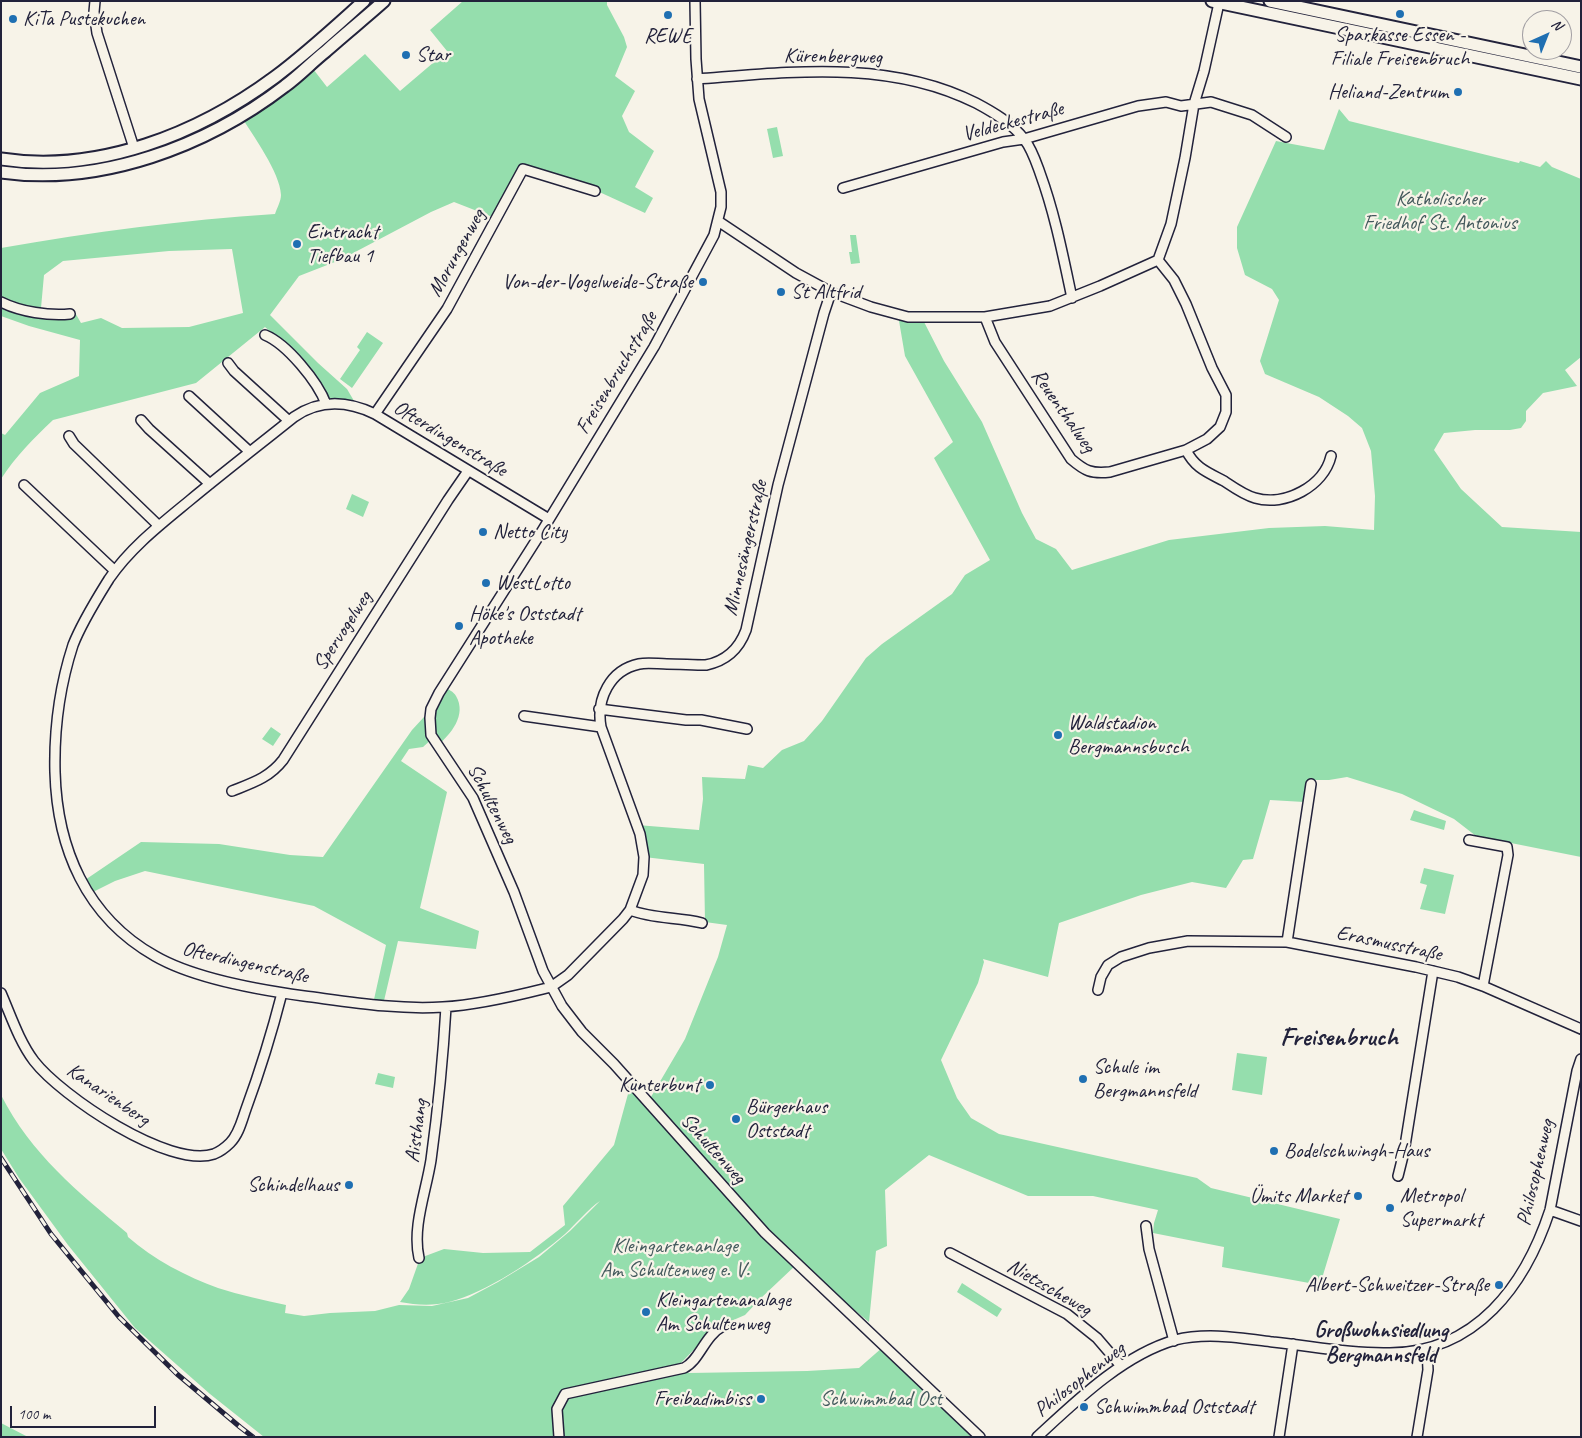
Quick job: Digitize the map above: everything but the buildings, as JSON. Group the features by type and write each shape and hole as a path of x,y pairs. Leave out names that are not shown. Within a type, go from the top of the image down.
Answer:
{"main road":[{"path":"1,160 35,162 74,161 94,158 164,139 224,111 274,78 364,1"},
{"path":"1,172 32,176 78,173 118,166 170,150 231,121 286,85 384,1"},
{"path":"1270,1 1581,79"},
{"path":"1216,2 1311,11 1581,67"}],"street":[{"path":"95,1 94,12 97,32 134,148"},
{"name":"Freisenbruchstraße","path":"430,731 431,709 439,693 549,519 654,347 704,254 718,222 721,192 703,123 696,78 696,1"},
{"path":"718,222 796,273 831,292 905,317 985,317 1050,306 1072,298 1158,260 1171,224 1194,104 1204,71 1216,2"},
{"name":"Kürenbergweg","path":"696,78 823,71 875,73 940,88 962,96 996,114 1024,139 1032,153 1051,210 1072,298"},
{"name":"Veldeckestraße","path":"843,188 1138,106 1166,102 1181,106 1194,104"},
{"path":"1194,104 1211,102 1252,115 1286,137"},
{"name":"Morungenweg","path":"376,414 447,309 523,169 595,191"},
{"name":"Reuenthalweg","path":"985,317 995,342 1071,459 1085,471 1110,472 1186,450 1207,439 1220,427 1226,412 1226,395 1212,368 1186,304 1174,280 1158,260"},
{"name":"Minnesängerstraße","path":"550,987 568,975 630,910 643,875 643,843 601,727 600,701 608,684 622,671 631,666 647,663 714,664 728,656 740,644 746,630 781,473 831,292"},
{"path":"1,302 13,307 56,316 70,314"},
{"path":"265,335 274,339 307,371 319,386 326,404"},
{"path":"228,363 234,371 289,421"},
{"path":"189,396 250,452"},
{"name":"Ofterdingenstraße","path":"549,519 376,414 356,406 326,404 309,409 289,421 159,526 146,537 115,571 91,608 74,644 56,726 54,761 57,808 66,845 83,886 100,911 116,927 155,956 179,968 282,993 378,1005 446,1007 498,1000 550,987"},
{"path":"141,420 148,429 210,484"},
{"path":"69,436 74,444 159,526"},
{"path":"1186,450 1192,460 1202,470 1254,498 1272,500 1287,498 1304,490 1329,466 1331,456"},
{"name":"Spervogelweg","path":"232,791 262,780 283,760 468,471"},
{"path":"24,485 115,571"},
{"path":"600,709 686,720 701,720 747,729"},
{"path":"524,716 601,727"},
{"name":"Schultenweg","path":"430,731 437,746 473,798 483,819 514,892 536,956 550,987 582,1032 614,1064 757,1225 980,1437"},
{"path":"1287,942 1311,784"},
{"path":"1469,840 1507,847 1508,855 1483,986"},
{"path":"630,910 648,916 691,920 702,923"},
{"name":"Erasmusstraße","path":"1098,990 1101,977 1108,965 1121,956 1149,948 1188,941 1287,942 1433,970 1483,986 1581,1029"},
{"path":"1398,1176 1404,1152 1433,970"},
{"name":"Kanarienberg","path":"1,993 22,1041 43,1072 79,1101 116,1126 177,1153 202,1155 214,1154 235,1137 254,1087 282,993"},
{"name":"Aisthang","path":"419,1258 416,1235 438,1107 446,1007"},
{"name":"Philosophenweg","path":"1037,1437 1082,1396 1121,1366 1174,1341 1196,1336 1228,1337 1364,1352 1394,1353 1428,1349 1456,1337 1476,1325 1499,1304 1516,1282 1528,1262 1550,1210 1576,1071 1581,1058"},
{"path":"1550,1210 1581,1221"},
{"path":"1146,1226 1149,1249 1174,1341"},
{"name":"Nietzscheweg","path":"950,1253 1067,1314 1097,1338 1121,1366"},
{"path":"559,1437 557,1409 565,1394 684,1368 693,1361 708,1337 723,1326"},
{"path":"1279,1437 1293,1344"},
{"path":"1417,1437 1428,1370 1428,1349"}],"green space":[{"path":"463,1 607,1 607,5 624,37 627,47 615,76 635,91 622,116 629,132 654,151 635,187 653,198 645,213 595,190 522,169 495,218 454,202 431,212 340,260 299,276 270,315 347,389 357,406 330,403 327,393 313,372 265,327 196,383 53,420 25,448 1,479 1,433 5,435 40,393 79,376 80,340 1,316 1,248 138,227 275,214 281,195 276,176 265,154 241,116 310,65 327,87 365,54 400,91 447,51 430,30","holes":["232,249 243,313 189,327 122,328 101,318 81,323 73,309 53,311 41,308 44,275 63,261 169,251"]},
{"path":"1339,109 1349,121 1519,163 1520,161 1540,167 1546,161 1552,167 1581,179 1581,357 1565,370 1577,386 1543,393 1526,411 1526,421 1521,428 1444,433 1434,450 1461,489 1502,527 1581,532 1581,857 1476,836 1454,819 1402,794 1347,777 1311,780 1304,802 1270,800 1253,859 1243,860 1226,888 1192,882 1141,895 1059,923 1048,977 983,959 984,962 978,983 941,1060 957,1098 971,1118 999,1134 1197,1178 1211,1188 1340,1219 1320,1285 1222,1267 1224,1247 1153,1233 1158,1210 1093,1196 1028,1196 929,1155 885,1190 887,1246 876,1251 869,1322 797,1264 745,1315 715,1328 677,1367 689,1373 859,1368 883,1347 980,1437 264,1437 210,1394 135,1328 68,1245 19,1178 1,1149 1,1095 26,1136 41,1154 74,1187 127,1233 128,1237 148,1253 182,1273 206,1284 286,1305 285,1313 304,1316 375,1311 399,1305 432,1306 468,1298 498,1282 539,1257 570,1231 600,1201 565,1234 540,1254 510,1274 479,1291 463,1298 437,1304 424,1305 400,1302 409,1289 420,1258 444,1249 483,1253 530,1252 565,1225 563,1206 614,1145 631,1083 648,1102 685,1039 718,957 727,925 705,922 704,864 644,857 637,825 699,830 703,799 702,777 745,779 748,765 763,768 782,750 804,741 822,721 866,658 882,644 952,594 965,575 990,560 934,458 953,442 905,356 898,315 922,318 944,361 982,422 1022,513 1036,539 1056,549 1072,570 1169,540 1269,528 1325,526 1374,530 1375,496 1371,451 1362,428 1348,416 1319,397 1265,374 1260,361 1279,300 1272,289 1245,275 1237,248 1237,227 1276,141 1324,150"},
{"path":"777,127 783,156 773,158 767,129"},
{"path":"850,235 856,235 860,263 851,264 849,252 852,252"},
{"path":"367,332 383,343 352,388 340,379 360,350 357,347"},
{"path":"352,494 369,502 363,517 346,509"},
{"path":"443,686 454,693 459,703 459,717 456,724 437,746 433,738 423,747 409,749 401,761 447,792 420,908 479,931 476,949 398,941 383,1005 373,1004 386,945 314,906 145,871 115,881 89,894 82,882 141,842 219,844 290,855 323,857 412,730 424,717 430,716"},
{"path":"271,727 281,734 273,746 262,739"},
{"path":"1414,810 1446,821 1444,830 1410,820"},
{"path":"1424,868 1454,875 1445,914 1420,909 1427,885 1420,883"},
{"path":"1237,1053 1267,1057 1262,1095 1232,1090"},
{"path":"378,1073 395,1077 393,1088 375,1084"},
{"path":"962,1283 1002,1309 997,1317 957,1292"},
{"path":"1,1423 28,1437 1,1437"}],"railway":[{"path":"1,1158 51,1234 119,1317 177,1374 253,1437"}],"place":[{"name":"Sparkasse Essen - Filiale Freisenbruch","path":"1400,14"},
{"name":"REWE","path":"668,15"},
{"name":"KiTa Pustekuchen","path":"13,19"},
{"name":"Star","path":"406,55"},
{"name":"Heliand-Zentrum","path":"1458,92"},
{"name":"Eintracht Tiefbau 1","path":"297,244"},
{"name":"Von-der-Vogelweide-Straße","path":"703,282"},
{"name":"St Altfrid","path":"781,292"},
{"name":"Netto City","path":"483,532"},
{"name":"WestLotto","path":"486,583"},
{"name":"Höke's Oststadt Apotheke","path":"459,626"},
{"name":"Waldstadion Bergmannsbusch","path":"1058,735"},
{"name":"Schule im Bergmannsfeld","path":"1083,1079"},
{"name":"Kunterbunt","path":"710,1085"},
{"name":"Bürgerhaus Oststadt","path":"736,1119"},
{"name":"Bodelschwingh-Haus","path":"1274,1151"},
{"name":"Schindelhaus","path":"349,1185"},
{"name":"Ümits Market","path":"1358,1196"},
{"name":"Metropol Supermarkt","path":"1390,1208"},
{"name":"Albert-Schweitzer-Straße","path":"1499,1285"},
{"name":"Kleingartenanalage Am Schultenweg","path":"646,1312"},
{"name":"Freibadimbiss","path":"761,1399"},
{"name":"Schwimmbad Oststadt","path":"1084,1407"}],"district":[{"name":"Freisenbruch","path":"1339,1038"},
{"name":"Großwohnsiedlung Bergmannsfeld","path":"1381,1344"}],"park label":[{"name":"Katholischer Friedhof St. Antonius","path":"1440,211"},
{"name":"Kleingartenanlage Am Schultenweg e. V.","path":"675,1258"},
{"name":"Schwimmbad Ost","path":"881,1399"}]}
